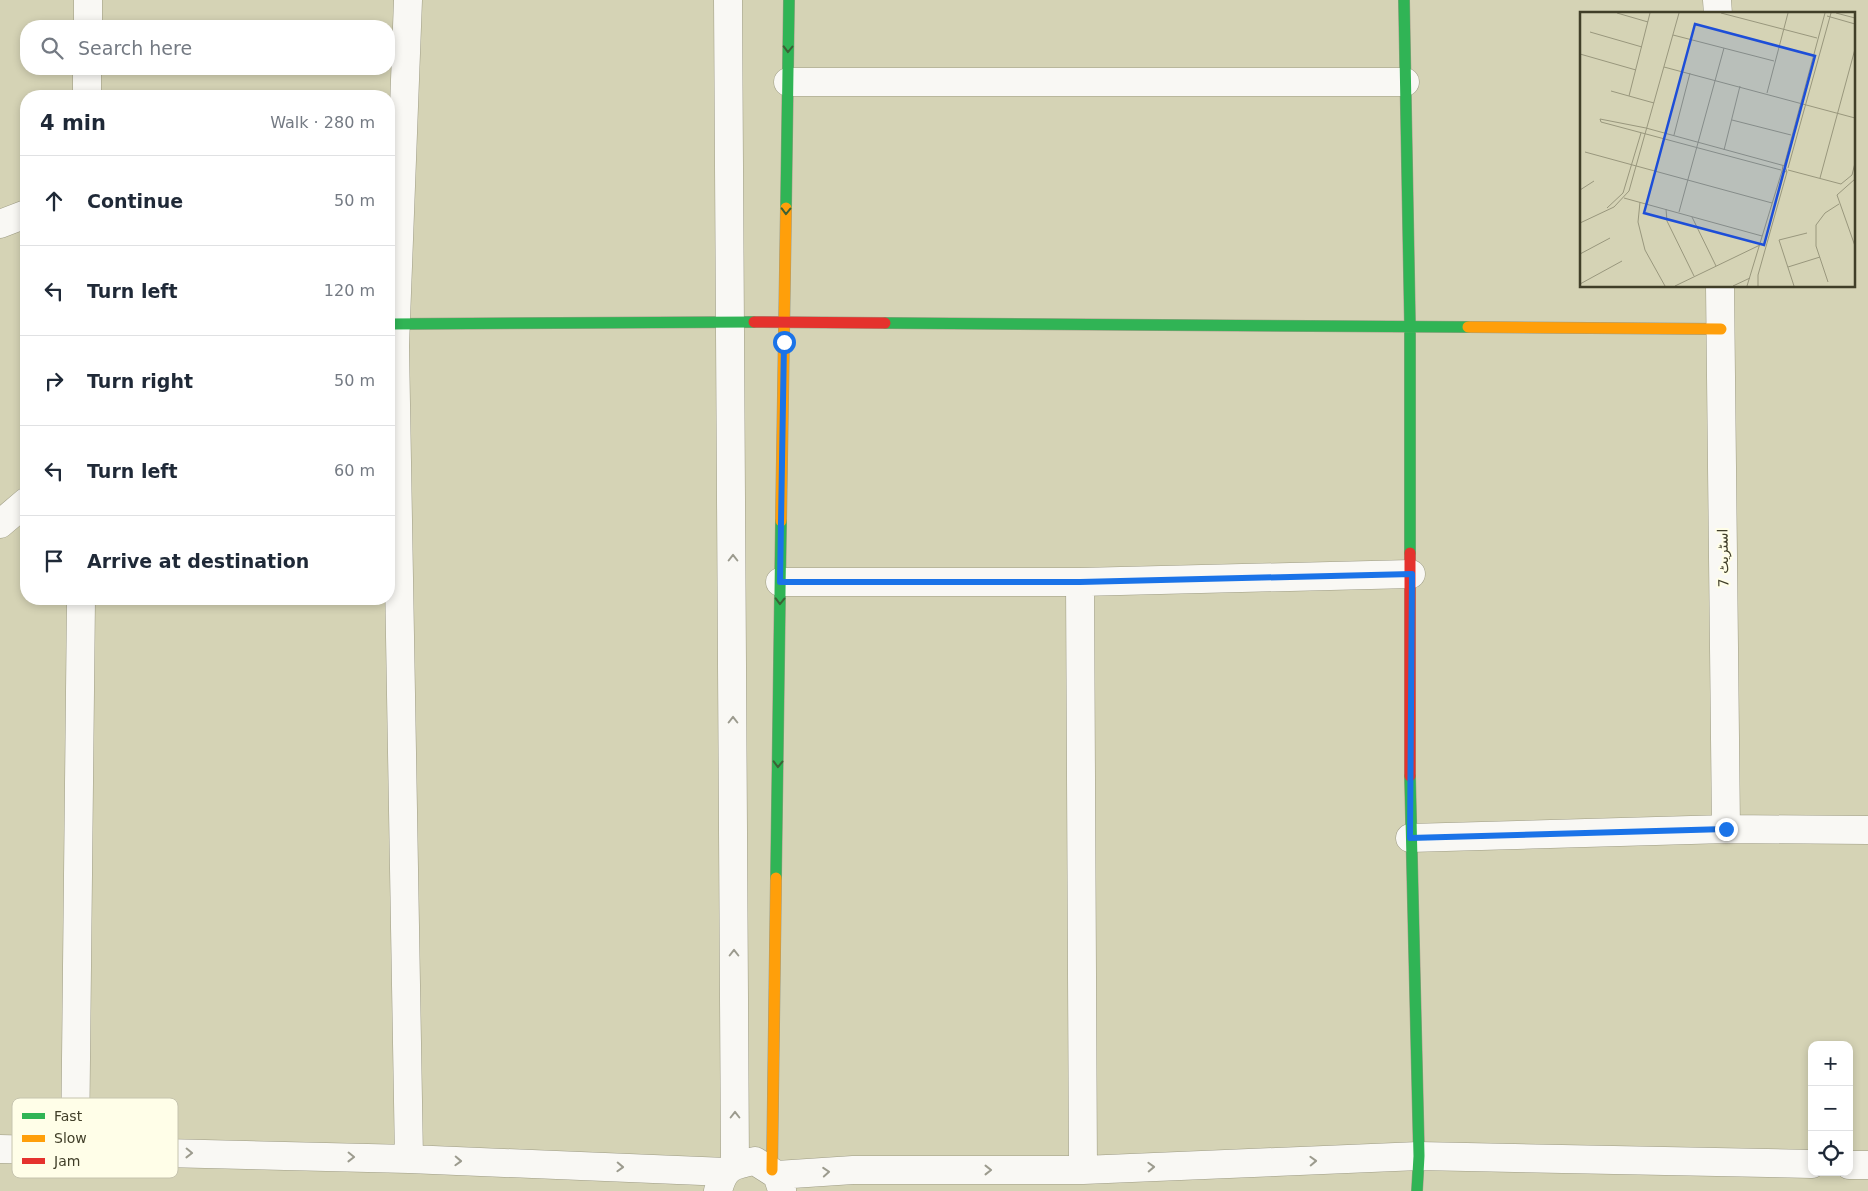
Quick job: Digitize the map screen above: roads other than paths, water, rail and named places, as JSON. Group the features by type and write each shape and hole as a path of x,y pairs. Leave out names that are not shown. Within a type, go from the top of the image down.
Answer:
{"street":[{"path":"88,0 88,20"},
{"path":"395,263 408,0"},
{"path":"726,1176 731,324 728,0"},
{"path":"777,1178 780,582 789,0"},
{"path":"1404,0 1412,574 1410,838 1419,1156 1416,1191"},
{"path":"87,75 87,90"},
{"path":"788,82 1405,82"},
{"path":"0,224 20,216"},
{"name":"اسٹریٹ 7","path":"1720,288 1726,829"},
{"path":"395,324 731,324 784,322 1721,328"},
{"path":"395,471 409,1159"},
{"path":"0,524 20,507"},
{"path":"780,582 1080,582 1412,574"},
{"path":"1080,582 1083,1170"},
{"path":"76,1098 82,605"},
{"path":"1410,838 1726,829 1868,830"},
{"path":"178,1153 409,1159 726,1176 755,1161 777,1178 853,1170 1083,1170 1419,1156 1808,1164"},
{"path":"1853,1165 1868,1165"}]}
